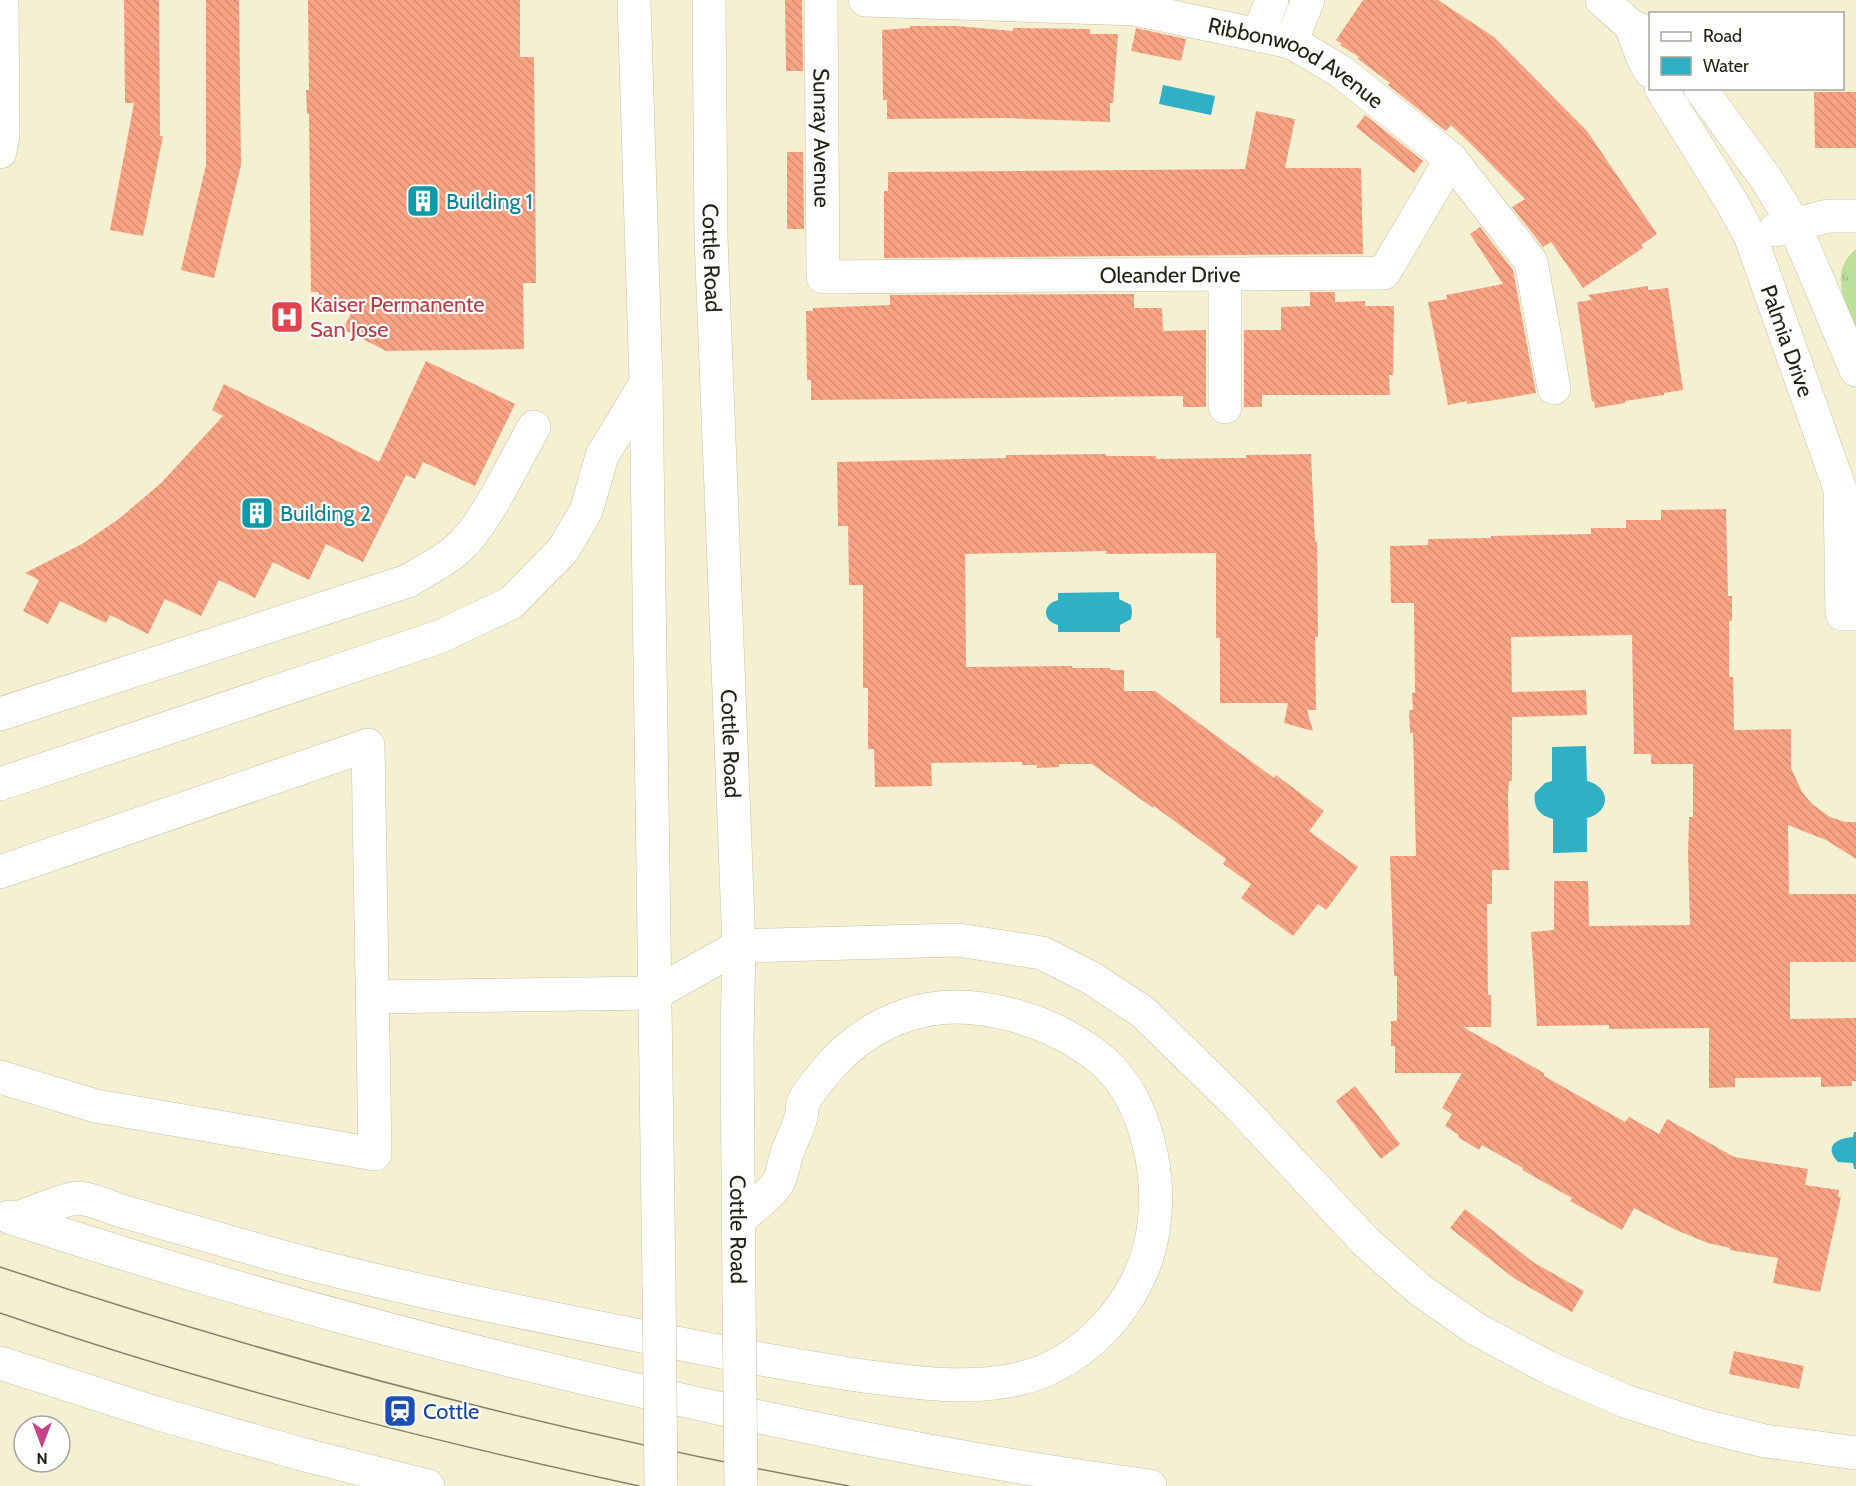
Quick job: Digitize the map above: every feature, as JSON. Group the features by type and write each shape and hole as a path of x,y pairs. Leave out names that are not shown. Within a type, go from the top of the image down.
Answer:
{"main road":[{"path":"0,152 3,135 2,0"},
{"path":"634,0 646,383 661,1486"},
{"name":"Cottle Road","path":"709,0 711,237 739,946 737,1039 741,1486"},
{"name":"Sunray Avenue","path":"821,0 823,277"},
{"name":"Ribbonwood Avenue","path":"865,0 1135,9 1291,42 1340,71 1450,159 1531,262 1554,388"},
{"path":"1258,36 1272,0"},
{"path":"1291,42 1308,0"},
{"path":"1602,0 1641,30 1643,58 1649,69"},
{"name":"Palmia Drive","path":"1662,90 1731,201 1751,238 1840,489 1849,614"},
{"path":"1701,90 1767,180 1794,224 1856,370"},
{"name":"Oleander Drive","path":"823,277 1384,273 1450,159"},
{"path":"1751,238 1828,216 1856,216"},
{"path":"1225,274 1225,407"},
{"path":"0,784 439,637 511,603 563,550 586,511 602,456 646,383"},
{"path":"0,714 408,581 448,557 465,542 483,518 534,427"},
{"path":"0,872 368,745 375,1154 96,1106 0,1077"},
{"path":"373,997 656,993 739,946 958,940 1042,953 1093,979 1143,1011 1240,1108 1365,1240 1420,1290 1476,1329 1547,1367 1625,1401 1700,1425 1766,1441 1856,1453"},
{"path":"8,1216 76,1198 261,1251 389,1283 525,1313 787,1365 956,1386 1018,1379 1045,1371 1090,1342 1114,1316 1135,1287 1151,1249 1156,1213 1156,1181 1150,1144 1134,1103 1110,1067 1085,1047 1054,1029 1012,1014 972,1008 935,1009 909,1013 875,1029 850,1046 824,1073 803,1103 801,1119 777,1184 738,1221"},
{"path":"8,1216 309,1309 598,1382 794,1425 929,1451 1068,1475 1150,1486"},
{"path":"0,1364 156,1413 301,1454 428,1486"}],"green space":[{"path":"1856,249 1856,332 1841,289 1841,278 1848,258"}],"water":[{"path":"1163,85 1215,96 1211,115 1159,104"},
{"path":"1119,592 1119,599 1131,605 1132,612 1131,619 1120,625 1120,632 1058,632 1058,625 1049,620 1047,616 1049,605 1058,600 1058,593"},
{"path":"1586,746 1587,781 1600,788 1604,794 1604,805 1595,815 1587,818 1587,852 1553,853 1553,819 1538,810 1535,793 1545,783 1552,781 1552,747"},
{"path":"1856,1132 1856,1169 1853,1163 1838,1162 1832,1151 1837,1141 1853,1137"}],"building":[{"path":"124,0 159,0 160,136 163,136 143,236 110,230 134,103 125,103"},
{"path":"206,0 239,0 241,165 214,278 181,270 206,165"},
{"name":"Building 1","path":"308,0 520,0 520,57 534,57 536,283 523,283 524,349 386,351 343,329 356,304 319,304 319,292 311,292 309,114 307,114 306,90 309,90"},
{"path":"785,0 802,0 803,71 786,71"},
{"path":"1363,0 1438,0 1494,37 1587,131 1657,234 1641,245 1643,248 1583,288 1551,242 1543,247 1512,207 1525,199 1472,145 1451,125 1446,131 1336,40"},
{"path":"910,26 957,26 1013,31 1013,28 1090,29 1090,34 1118,34 1110,122 1006,118 887,119 887,100 883,100 882,30 910,28"},
{"path":"1136,28 1186,39 1181,61 1131,51"},
{"path":"1814,92 1856,92 1856,148 1815,148"},
{"path":"1256,111 1295,119 1285,168 1361,168 1363,254 884,258 884,191 888,191 888,172 1245,169"},
{"path":"1365,115 1423,161 1414,173 1356,127"},
{"path":"787,152 803,152 804,229 787,229"},
{"path":"1480,227 1513,270 1536,393 1448,405 1428,302 1447,299 1446,295 1503,284 1470,234"},
{"path":"1648,286 1648,290 1668,288 1683,390 1595,408 1594,401 1592,402 1577,302 1592,300 1588,295"},
{"path":"1310,292 1335,292 1335,302 1365,301 1365,306 1394,306 1393,375 1389,375 1390,395 1262,395 1262,407 1244,407 1244,330 1281,330 1281,307 1310,306"},
{"path":"1134,294 1134,308 1162,308 1163,331 1206,330 1206,407 1183,407 1183,396 811,400 811,380 807,380 806,311 813,311 813,308 890,305 890,295"},
{"name":"Building 2","path":"426,361 515,404 475,486 423,462 415,479 406,475 363,562 326,544 309,580 273,562 255,598 219,580 201,616 165,599 148,634 110,615 106,623 60,601 48,624 23,611 39,580 25,573 82,544 120,518 161,483 223,416 212,410 224,384 379,462"},
{"path":"1106,454 1106,456 1156,456 1156,459 1246,458 1246,455 1311,454 1315,542 1317,542 1318,637 1315,637 1316,710 1307,710 1313,731 1284,723 1288,703 1220,703 1220,638 1216,638 1216,553 1106,554 1106,551 965,554 966,667 1072,666 1072,668 1124,670 1124,691 1155,691 1274,778 1276,775 1324,811 1309,831 1358,867 1326,910 1318,904 1293,936 1241,898 1251,884 1223,864 1226,859 1092,764 1059,764 1059,767 1037,768 1037,765 1022,765 1022,762 931,763 932,786 875,787 874,749 868,749 868,688 863,688 863,585 849,585 848,526 838,526 837,462 1006,458 1006,455"},
{"path":"1726,509 1728,596 1732,596 1732,621 1729,621 1729,677 1733,677 1734,730 1791,729 1791,768 1802,792 1812,804 1830,817 1845,822 1856,822 1856,859 1826,840 1788,825 1789,894 1856,894 1856,962 1790,962 1790,1019 1856,1018 1856,1081 1852,1081 1852,1086 1821,1087 1821,1077 1735,1078 1735,1087 1709,1088 1709,1028 1609,1029 1609,1025 1537,1026 1531,932 1554,930 1554,881 1588,881 1589,926 1690,925 1688,854 1689,817 1693,817 1693,764 1651,764 1651,754 1634,754 1632,635 1511,637 1512,692 1586,690 1587,715 1512,717 1512,781 1509,781 1508,795 1509,870 1492,870 1492,904 1487,904 1488,995 1491,995 1491,1027 1463,1027 1625,1122 1629,1117 1659,1134 1667,1119 1734,1157 1808,1169 1805,1185 1839,1190 1838,1197 1841,1197 1820,1292 1773,1283 1778,1258 1730,1250 1730,1248 1708,1243 1676,1230 1634,1208 1622,1230 1570,1201 1572,1198 1482,1145 1479,1150 1445,1126 1452,1114 1442,1108 1462,1073 1395,1073 1395,1046 1391,1046 1391,1021 1397,1021 1397,976 1394,976 1390,856 1416,856 1413,733 1410,733 1409,710 1413,710 1412,693 1415,693 1414,603 1391,603 1390,546 1428,545 1428,539 1591,534 1591,528 1626,528 1626,520 1661,520 1661,510"},
{"path":"1355,1086 1400,1144 1381,1159 1336,1101"},
{"path":"1465,1209 1533,1262 1584,1291 1572,1312 1515,1279 1450,1228"},
{"path":"1734,1351 1804,1366 1799,1389 1729,1374"}],"tram line":[{"path":"0,1267 209,1333 420,1392 634,1443 849,1486"},
{"path":"0,1313 158,1364 317,1409 397,1430 639,1486"}],"place":[{"name":"Building 1","path":"423,201"},
{"name":"Kaiser Permanente San Jose","path":"287,317"},
{"name":"Building 2","path":"257,513"},
{"name":"Cottle","path":"400,1411"}]}
